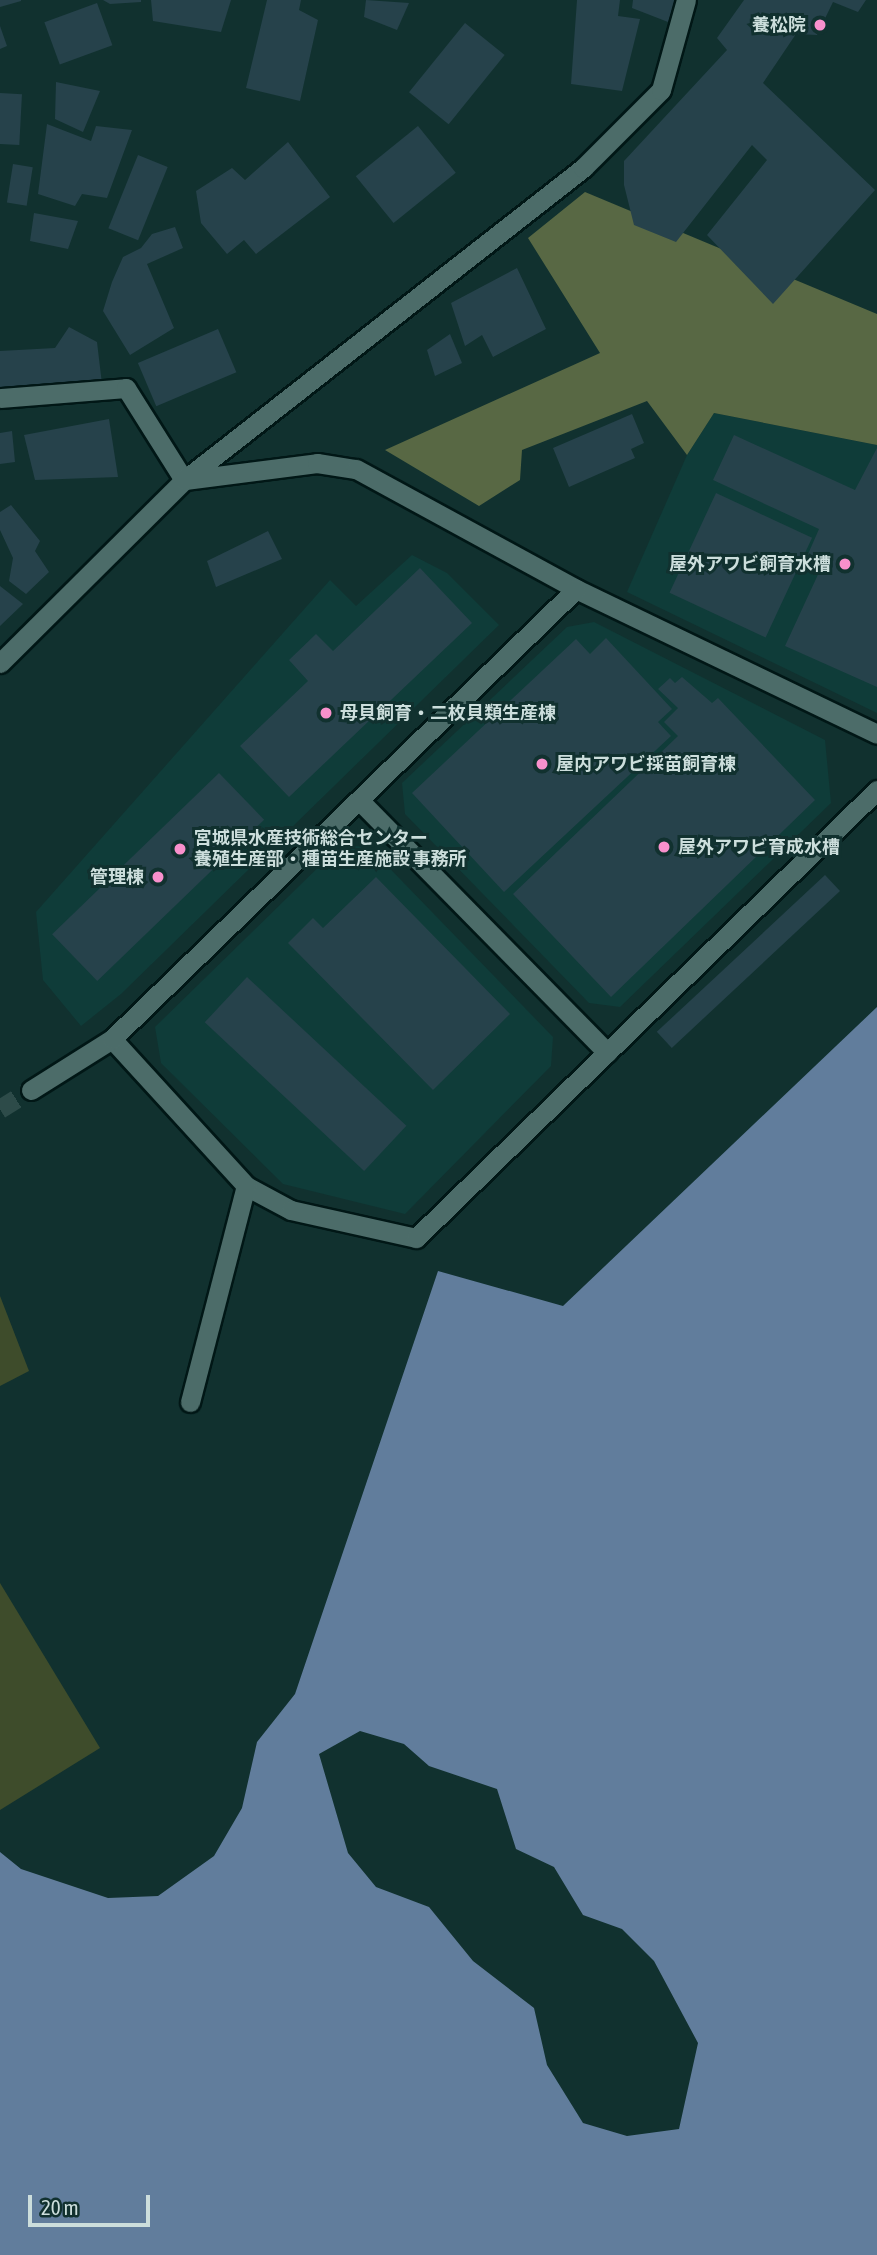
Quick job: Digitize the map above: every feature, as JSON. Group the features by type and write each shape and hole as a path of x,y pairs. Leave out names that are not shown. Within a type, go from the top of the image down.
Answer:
{"street":[{"path":"0,663 184,480 583,168 662,90 686,0"},
{"path":"0,398 126,388 184,480"},
{"path":"184,480 317,463 356,469 576,589 877,734"},
{"path":"32,1090 112,1039 576,589"},
{"path":"112,1039 246,1186 291,1210 416,1238 877,790"},
{"path":"359,800 607,1052"},
{"path":"190,1402 246,1186"}],"shaded area":[{"path":"714,413 877,445 877,713 627,592 687,455"},
{"path":"412,555 447,573 499,625 121,994 81,1026 43,980 36,912 330,580 356,606"},
{"path":"594,622 825,740 831,803 620,1007 589,1003 405,814 402,783 567,627"},
{"path":"341,845 369,847 553,1037 551,1066 405,1214 283,1184 161,1063 155,1027"},
{"path":"877,1007 877,2255 0,2255 0,1852 21,1869 108,1898 158,1896 214,1856 242,1808 257,1742 295,1694 438,1271 563,1306","holes":["360,1731 404,1744 429,1766 497,1789 516,1849 554,1867 583,1915 622,1929 654,1961 698,2043 679,2129 627,2136 583,2123 547,2065 534,2008 473,1961 429,1907 376,1887 348,1853 319,1754"]}],"green space":[{"path":"585,192 877,314 877,445 714,413 687,455 647,401 522,450 520,480 479,506 385,450 600,353 528,238"},
{"path":"0,1296 29,1371 0,1386"},
{"path":"0,1583 100,1748 0,1810"}],"building":[{"path":"0,0 21,0 21,1 0,7"},
{"path":"103,0 141,0 141,2 110,4"},
{"path":"151,0 231,0 221,32 153,21"},
{"path":"267,0 301,0 299,10 318,20 300,101 246,88"},
{"path":"366,0 409,3 397,30 364,17"},
{"path":"577,0 620,0 618,16 640,19 622,91 571,84"},
{"path":"633,0 676,0 668,22 632,8"},
{"path":"744,0 866,0 858,12 833,2 817,35 796,34 763,83 875,190 773,304 707,235 767,160 752,145 676,242 634,225 624,185 624,161 727,50 717,38"},
{"path":"97,3 112,45 60,64 44,22"},
{"path":"465,23 505,55 449,124 409,92"},
{"path":"0,26 7,46 0,49"},
{"path":"56,82 100,91 83,132 55,119"},
{"path":"0,93 22,94 19,145 0,144"},
{"path":"47,124 91,141 96,126 132,130 107,198 82,194 75,206 38,194"},
{"path":"418,126 456,173 394,223 356,176"},
{"path":"288,142 330,197 256,254 244,240 227,254 201,223 196,191 232,168 245,180"},
{"path":"138,155 168,167 138,240 108,228"},
{"path":"13,164 33,167 27,206 7,203"},
{"path":"34,213 78,221 68,249 30,241"},
{"path":"175,227 183,248 147,264 174,328 130,355 103,311 112,282 123,257 141,248 152,234"},
{"path":"517,268 546,329 493,357 482,335 465,346 451,303"},
{"path":"69,327 97,342 102,384 0,389 0,351 55,348"},
{"path":"218,329 236,372 156,406 138,363"},
{"path":"450,334 462,363 435,376 427,350"},
{"path":"632,414 644,443 631,449 635,458 569,487 553,448"},
{"path":"109,419 118,477 35,480 24,435"},
{"path":"12,431 15,462 0,464 0,433"},
{"name":"屋外アワビ飼育水槽","path":"734,435 855,490 877,448 877,687 785,646 821,568 805,561 819,529 713,480"},
{"path":"716,493 812,538 766,637 670,593"},
{"path":"11,505 40,541 35,551 49,572 26,594 9,581 13,558 0,530 0,512"},
{"path":"268,531 282,559 216,587 207,561"},
{"name":"母貝飼育・二枚貝類生産棟","path":"420,568 472,623 289,797 240,746 308,681 289,660 316,634 333,651"},
{"path":"0,586 23,604 0,626"},
{"name":"屋内アワビ採苗飼育棟","path":"606,638 672,709 658,722 671,736 504,892 412,793 576,639 590,654"},
{"name":"屋外アワビ育成水槽","path":"682,677 712,703 718,698 815,800 611,997 513,894 678,736 664,722 678,708 658,689 670,678 675,683"},
{"name":"管理棟","path":"219,773 264,820 97,981 52,934"},
{"path":"825,875 840,891 672,1048 657,1032"},
{"path":"376,877 510,1014 433,1090 288,943 313,918 323,928"},
{"path":"247,977 406,1126 364,1171 205,1022"}],"tunnel":[{"path":"0,1109 31,1090"}],"place":[{"name":"養松院","path":"820,25"},
{"name":"屋外アワビ飼育水槽","path":"845,564"},
{"name":"母貝飼育・二枚貝類生産棟","path":"326,713"},
{"name":"屋内アワビ採苗飼育棟","path":"542,764"},
{"name":"屋外アワビ育成水槽","path":"664,847"},
{"name":"宮城県水産技術総合センター 養殖生産部・種苗生産施設 事務所","path":"180,849"},
{"name":"管理棟","path":"158,877"}]}
